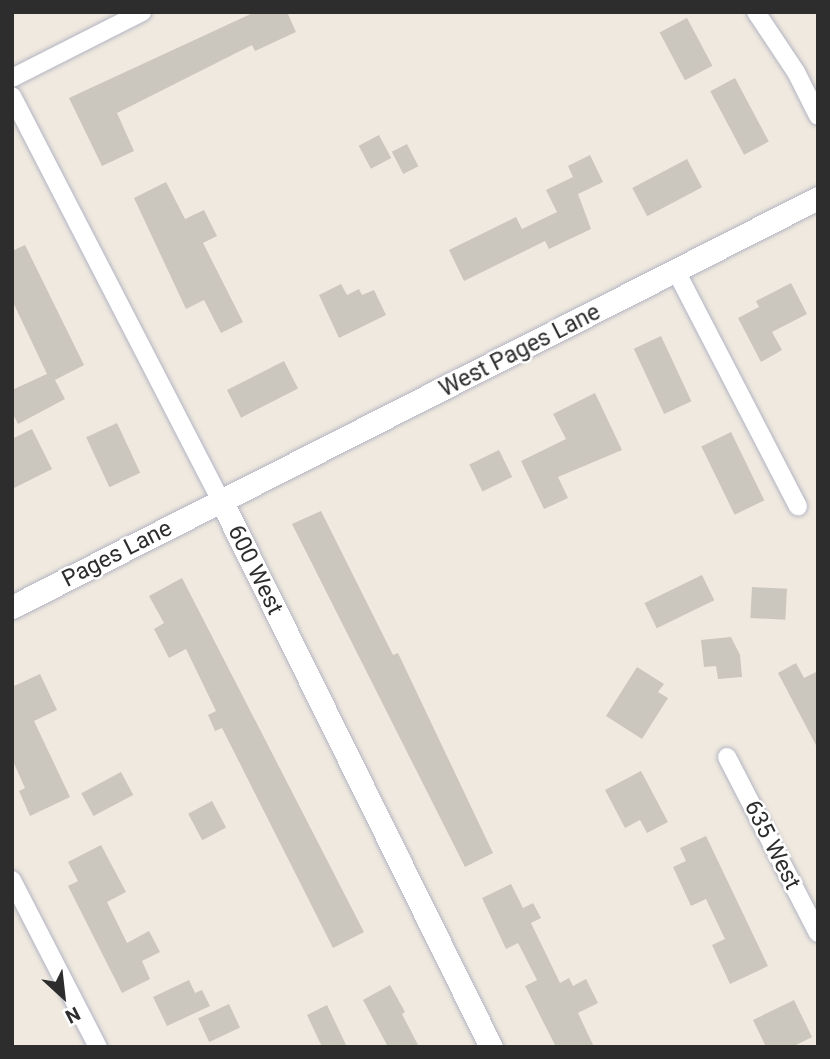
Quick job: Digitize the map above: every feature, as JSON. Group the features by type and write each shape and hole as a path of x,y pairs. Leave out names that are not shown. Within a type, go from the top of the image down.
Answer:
{"street":[{"path":"12,78 142,12"},
{"path":"756,12 796,72 818,116"},
{"name":"600 West","path":"12,96 222,502 491,1047"},
{"name":"West Pages Lane","path":"222,502 677,273 818,198"},
{"path":"677,273 798,506"},
{"name":"Pages Lane","path":"12,607 222,502"},
{"name":"635 West","path":"727,757 818,933"},
{"path":"12,880 98,1047"}],"building":[{"path":"255,12 287,12 296,32 255,51 252,45 117,113 134,151 102,166 69,98"},
{"path":"687,18 712,66 685,80 660,33"},
{"path":"735,78 769,142 744,155 710,91"},
{"path":"379,135 391,158 371,169 359,146"},
{"path":"407,144 418,166 403,174 392,152"},
{"path":"590,155 603,182 578,194 591,229 549,249 545,241 464,281 449,250 516,217 522,229 557,212 546,190 573,177 568,166"},
{"path":"687,159 702,187 647,216 632,188"},
{"path":"166,182 185,219 204,210 217,236 203,243 243,322 221,333 204,300 186,309 134,198"},
{"path":"25,245 84,365 55,380 65,399 18,424 12,412 12,390 47,374 12,300 12,251"},
{"path":"791,283 807,314 772,332 782,350 761,362 738,318 759,307 756,301"},
{"path":"341,284 347,295 359,289 362,295 374,290 386,315 339,338 319,295"},
{"path":"661,336 691,401 664,414 634,349"},
{"path":"284,361 298,389 241,418 227,390"},
{"path":"595,393 622,450 558,477 568,498 544,509 521,461 566,439 553,414"},
{"path":"117,423 140,473 109,487 86,437"},
{"path":"32,429 52,469 12,489 12,439"},
{"path":"731,432 764,500 735,515 701,446"},
{"path":"499,450 512,477 482,491 469,464"},
{"path":"321,511 393,655 398,653 493,853 465,867 292,524"},
{"path":"702,575 714,600 657,628 644,603"},
{"path":"182,578 364,932 333,948 222,728 215,731 208,715 216,711 186,649 169,658 154,629 164,623 149,596"},
{"path":"752,587 787,589 785,620 750,618"},
{"path":"731,637 740,655 742,677 718,679 716,666 704,667 701,640"},
{"path":"796,663 804,678 818,671 818,749 778,673"},
{"path":"637,667 664,684 658,692 668,698 642,739 606,716"},
{"path":"40,674 57,710 34,721 70,797 30,816 19,791 25,788 12,759 12,687"},
{"path":"641,771 668,822 647,833 640,820 625,828 605,790"},
{"path":"121,772 133,795 93,816 81,793"},
{"path":"212,801 226,827 202,840 188,814"},
{"path":"706,836 768,966 730,984 712,945 725,939 706,899 691,906 673,867 686,861 680,848"},
{"path":"101,845 126,892 107,902 127,943 149,931 160,952 142,961 150,979 122,993 68,886 78,881 68,862"},
{"path":"511,884 523,908 533,903 541,918 531,923 560,983 569,978 573,986 586,979 598,1003 578,1013 594,1047 556,1047 525,986 537,980 518,943 506,949 482,898"},
{"path":"189,980 195,993 202,990 210,1006 167,1026 153,997"},
{"path":"390,985 405,1012 402,1014 419,1047 388,1047 363,1000"},
{"path":"794,1000 812,1037 792,1047 766,1047 753,1020"},
{"path":"229,1004 240,1028 209,1042 198,1018"},
{"path":"327,1005 347,1047 322,1047 307,1015"}]}
